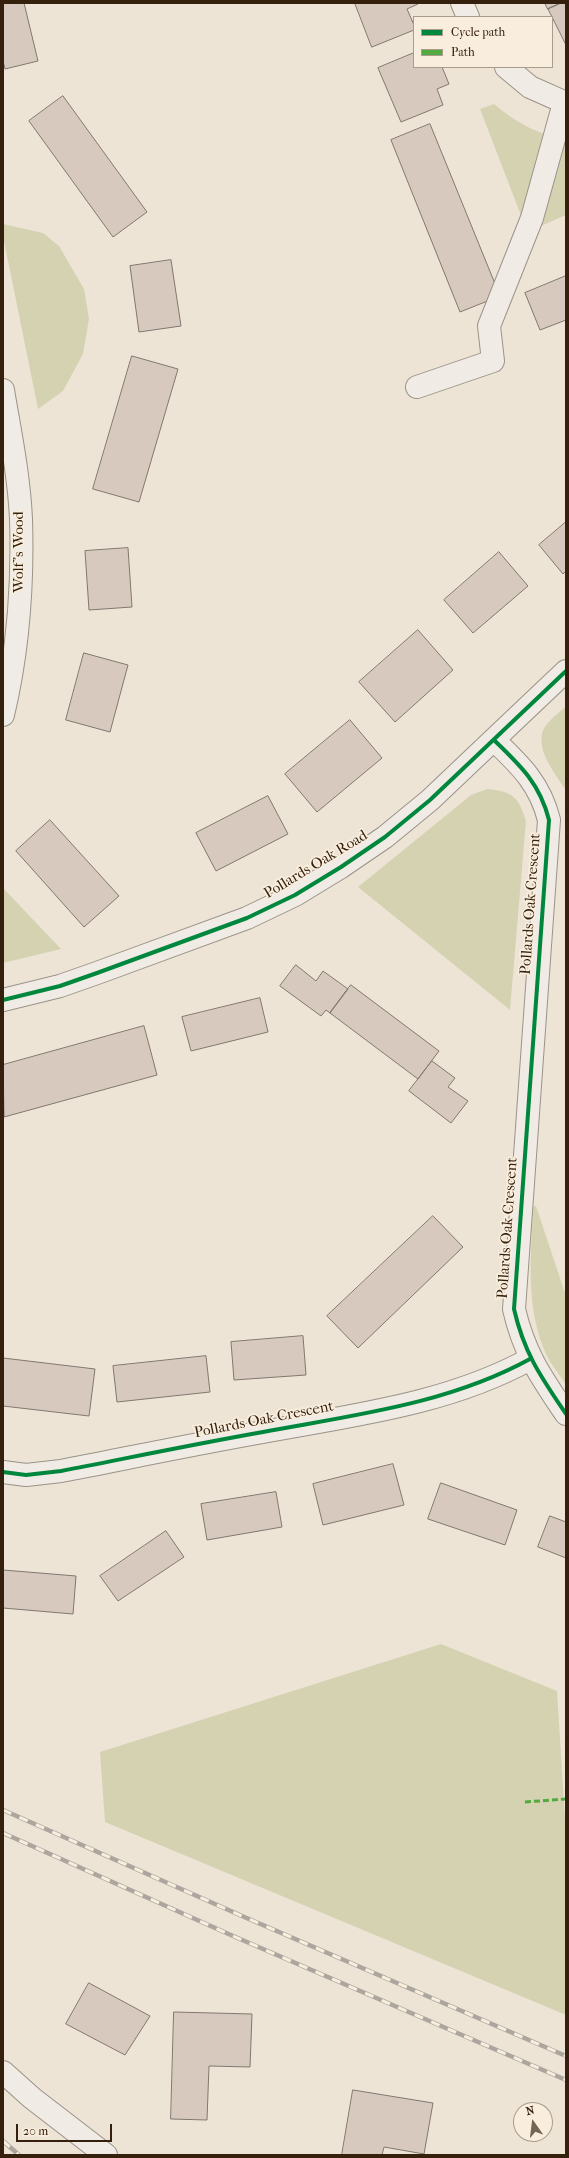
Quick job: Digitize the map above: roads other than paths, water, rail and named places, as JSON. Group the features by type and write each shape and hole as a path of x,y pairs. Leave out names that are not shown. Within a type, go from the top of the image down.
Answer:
{"street":[{"path":"462,3 468,16"},
{"path":"417,387 493,361 489,326 532,218 565,103 530,87 507,68"},
{"name":"Wolf's Wood","path":"3,390 14,455 21,518 20,597 9,691 3,714"},
{"name":"Pollards Oak Road","path":"3,1000 60,986 97,973 247,918 295,895 341,867 385,837 430,800 495,741 566,671"},
{"name":"Pollards Oak Crescent","path":"3,1472 26,1475 61,1471 383,1410 468,1388 504,1373 530,1359 520,1335 514,1309 549,820 544,801 535,783 495,741"},
{"path":"530,1359 566,1414"},
{"path":"3,2072 32,2098 106,2155"}],"railway":[{"path":"3,1810 242,1916 566,2056"},
{"path":"3,1833 233,1936 566,2080"},
{"path":"3,2141 19,2155"}]}
